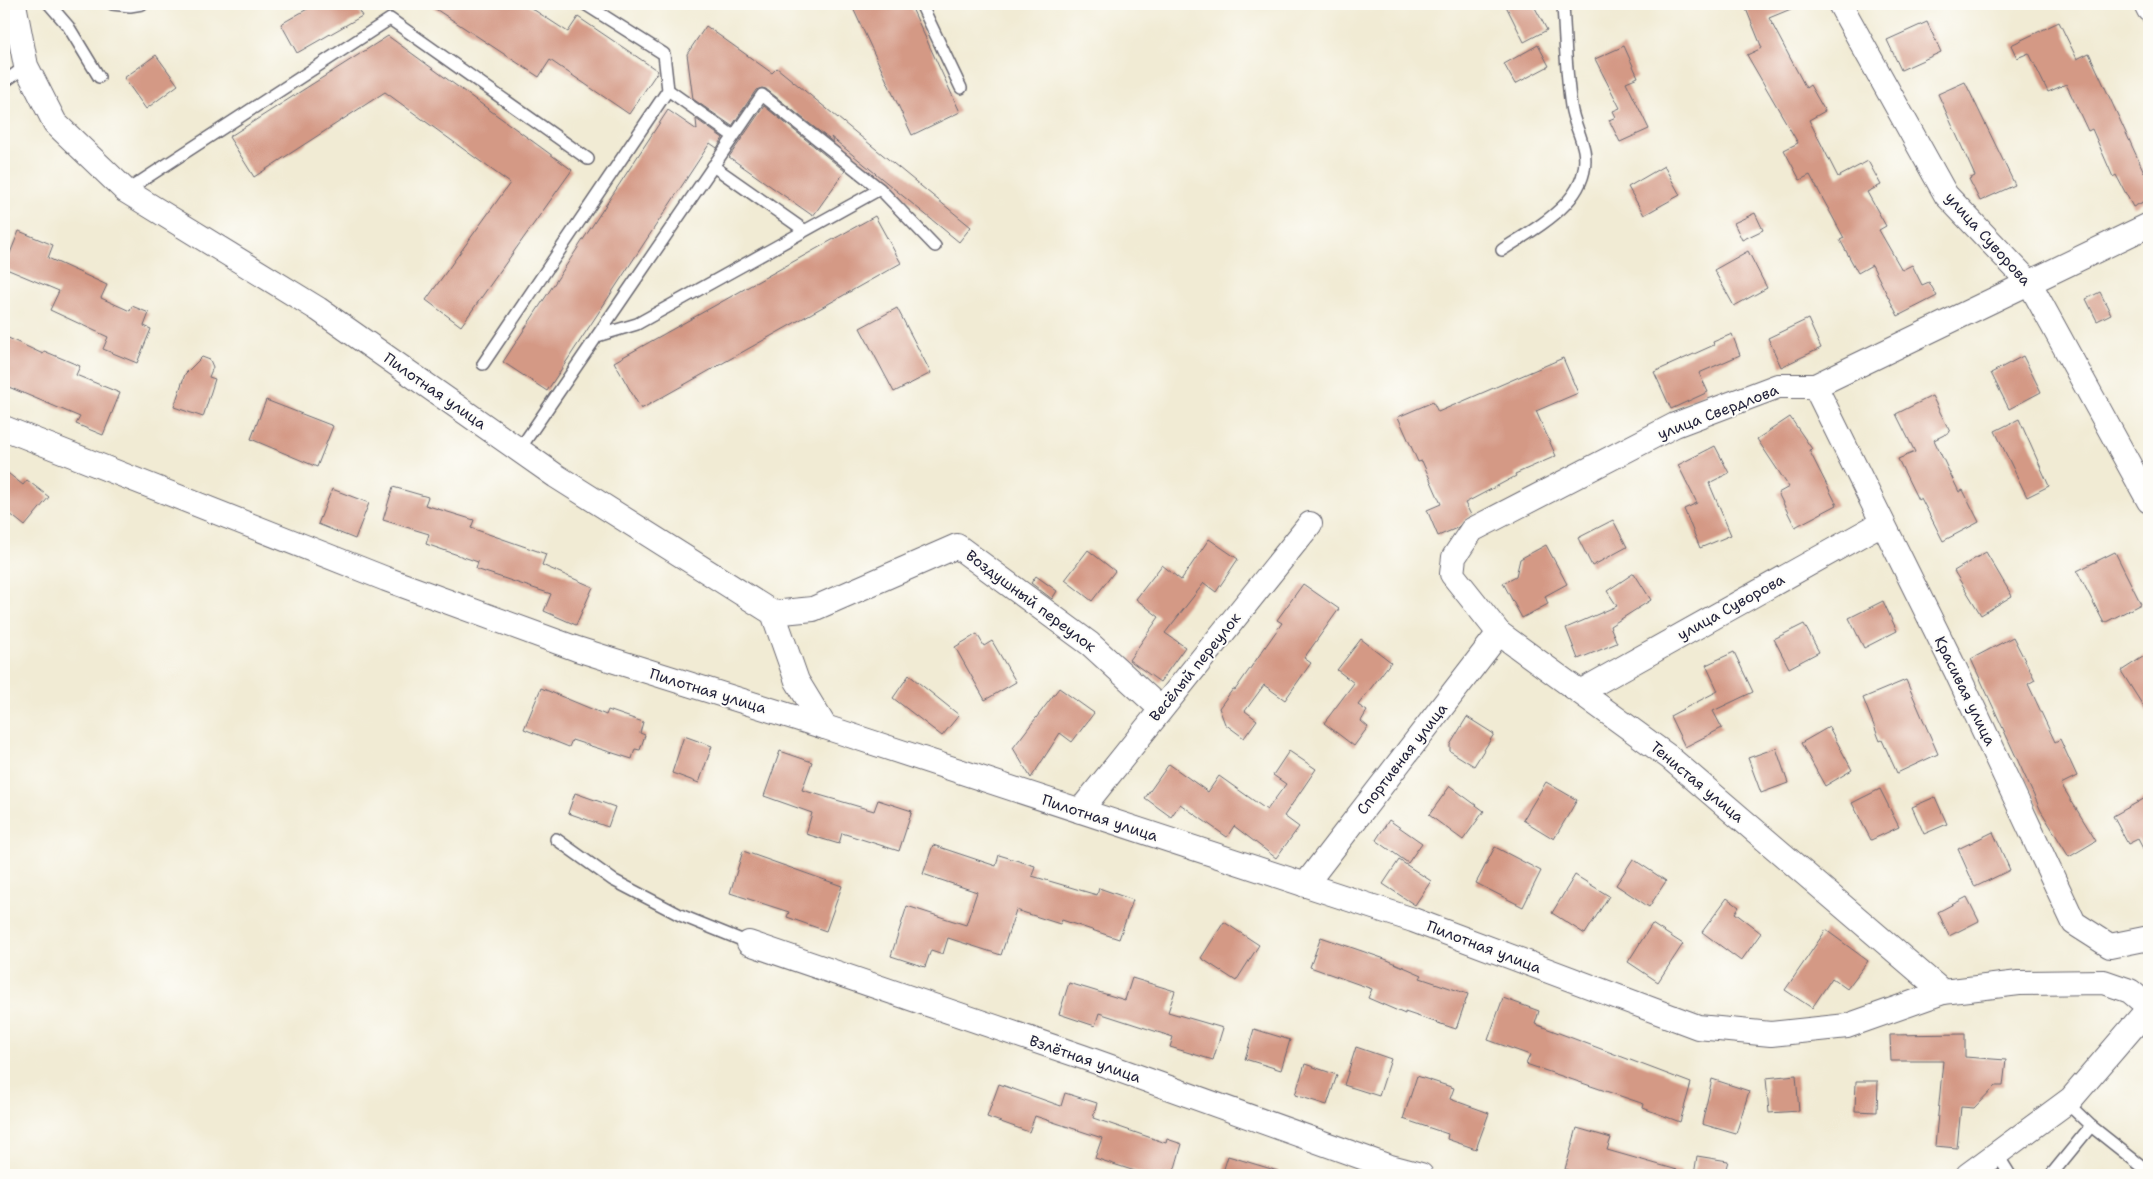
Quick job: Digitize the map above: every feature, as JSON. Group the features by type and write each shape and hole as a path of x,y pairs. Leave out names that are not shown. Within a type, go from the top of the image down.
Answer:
{"street":[{"name":"Пилотная улица","path":"14,4 26,66 56,123 126,191 318,309 556,476 773,613"},
{"name":"улица Суворова","path":"1840,4 1946,195 2029,282 2149,501"},
{"path":"2146,4 2149,10"},
{"name":"улица Свердлова","path":"1452,574 1454,558 1472,530 1675,425 1778,386 1815,386 2149,225"},
{"name":"Красивая улица","path":"1815,386 1956,672 2074,923 2110,946 2149,938"},
{"name":"Пилотная улица","path":"4,428 386,579 577,650 825,727 1413,920 1698,1027 1771,1034 1847,1026 1943,992 2019,983 2104,982 2130,991 2149,1007"},
{"name":"улица Суворова","path":"1580,692 1882,523"},
{"name":"Весёлый переулок","path":"1080,811 1310,524"},
{"name":"Воздушный переулок","path":"773,613 813,609 958,546 1090,644 1161,709"},
{"name":"Тенистая улица","path":"1452,574 1499,633 1669,757 1943,992"},
{"path":"773,613 797,681 825,727"},
{"name":"Спортивная улица","path":"1306,885 1499,633"},
{"name":"Взлётная улица","path":"749,943 1083,1057 1388,1166 1421,1175"},
{"path":"1968,1175 2066,1102 2149,1007"}],"lane":[{"path":"49,4 68,26 99,77"},
{"path":"112,4 130,6 142,4"},
{"path":"483,364 668,90 664,54 585,4"},
{"path":"921,4 961,88"},
{"path":"1502,250 1556,214 1571,197 1582,175 1584,152 1571,108 1563,4"},
{"path":"126,191 390,19 588,159"},
{"path":"4,82 26,66"},
{"path":"668,90 733,136"},
{"path":"519,450 762,95 880,189 935,246"},
{"path":"713,166 804,230"},
{"path":"597,336 637,324 880,189"},
{"path":"556,840 612,880 680,915 749,943"},
{"path":"2066,1102 2091,1126 2149,1172"},
{"path":"2051,1175 2091,1126"},
{"path":"1997,1154 2010,1175"}],"building":[{"path":"316,4 355,4 362,16 297,53 281,24"},
{"path":"428,4 525,4 568,32 578,17 658,71 629,114 550,60 539,77"},
{"path":"851,4 910,4 960,112 912,135"},
{"path":"1505,4 1533,4 1547,30 1524,42"},
{"path":"1744,4 1803,4 1769,18 1806,88 1810,85 1825,111 1809,120 1838,177 1868,161 1881,185 1867,192 1886,226 1879,230 1902,270 1912,265 1922,285 1929,282 1937,296 1898,316 1872,265 1858,273 1840,240 1844,238 1810,175 1800,180 1784,150 1798,143 1747,55 1762,48"},
{"path":"1927,22 1941,52 1901,70 1887,40"},
{"path":"2059,22 2077,59 2089,53 2144,172 2149,169 2149,199 2133,207 2116,175 2113,177 2092,129 2088,131 2066,84 2048,92 2029,53 2017,58 2011,45"},
{"path":"706,26 772,73 777,68 971,227 959,242 831,137 834,143 766,89 756,90 732,126 693,99 687,54"},
{"path":"388,36 572,170 461,326 426,300 510,183 385,92 254,177 229,137"},
{"path":"1538,45 1549,66 1515,84 1504,64"},
{"path":"1624,46 1638,77 1626,82 1649,129 1620,142 1609,120 1616,117 1613,111 1620,108 1595,59"},
{"path":"156,55 178,85 146,109 124,78"},
{"path":"1965,82 2015,185 1980,201 1969,179 1975,176 1938,94"},
{"path":"764,106 845,171 813,216 729,157"},
{"path":"668,110 697,130 696,119 723,138 717,148 710,143 547,391 503,362"},
{"path":"1664,166 1680,195 1644,215 1628,187"},
{"path":"1755,213 1763,230 1742,240 1734,223"},
{"path":"875,216 901,263 641,409 614,362"},
{"path":"19,231 53,245 48,258 107,285 101,298 130,311 132,306 149,313 144,326 151,329 137,363 103,349 108,337 50,310 59,291 4,268"},
{"path":"1748,251 1767,288 1734,306 1714,270"},
{"path":"2100,292 2111,314 2097,321 2086,299"},
{"path":"897,308 931,373 894,392 860,328"},
{"path":"1808,319 1821,348 1781,367 1768,338"},
{"path":"1732,334 1740,355 1699,373 1708,392 1671,409 1654,372 1714,345 1713,342"},
{"path":"4,336 43,354 44,351 80,366 76,375 120,393 103,435 76,424 80,417 4,385"},
{"path":"2023,356 2041,392 2009,409 1991,373"},
{"path":"202,357 210,360 213,367 209,377 215,379 203,417 174,407 185,374"},
{"path":"1563,358 1578,393 1536,411 1556,456 1515,474 1516,476 1465,503 1471,515 1457,528 1438,536 1427,510 1441,504 1422,461 1418,462 1398,417 1433,402 1438,412"},
{"path":"1932,396 1950,432 1934,440 1959,492 1963,490 1979,522 1943,541 1921,498 1918,500 1898,459 1915,452 1896,414"},
{"path":"266,400 333,426 317,467 251,439"},
{"path":"1790,417 1812,449 1809,450 1837,505 1795,527 1778,493 1789,487 1757,439"},
{"path":"2019,419 2049,486 2027,497 1995,431"},
{"path":"1715,446 1729,473 1709,483 1731,535 1700,548 1684,509 1697,503 1678,465"},
{"path":"4,470 23,485 27,480 49,497 25,526 4,509"},
{"path":"393,487 428,497 425,505 474,520 471,528 546,554 542,565 593,587 576,625 544,611 551,594 476,569 478,562 426,544 429,534 383,520"},
{"path":"332,489 369,503 355,539 318,524"},
{"path":"1613,520 1627,547 1592,566 1578,538"},
{"path":"1209,539 1238,559 1216,592 1204,583 1165,633 1185,647 1160,682 1129,660 1159,617 1136,599 1162,565 1181,580"},
{"path":"1546,545 1567,584 1545,596 1548,604 1522,618 1503,583 1516,576 1520,559"},
{"path":"1088,550 1115,571 1092,601 1065,580"},
{"path":"1986,552 2012,596 1981,615 1954,571"},
{"path":"2115,552 2141,604 2104,623 2077,571"},
{"path":"1634,573 1651,600 1610,626 1617,643 1578,659 1566,628 1617,606 1607,591"},
{"path":"1036,576 1057,591 1052,599 1031,583"},
{"path":"1303,584 1339,609 1304,658 1311,663 1285,700 1264,685 1245,711 1257,720 1244,738 1225,724 1219,708 1233,689 1235,690 1282,623 1277,620"},
{"path":"1883,601 1897,631 1864,648 1849,618"},
{"path":"1804,624 1819,652 1789,668 1774,639"},
{"path":"977,634 984,646 992,641 1016,682 985,700 955,647"},
{"path":"2013,637 2035,680 2028,684 2055,742 2060,739 2077,776 2061,784 2096,841 2069,857 2041,811 1971,659"},
{"path":"1361,639 1391,662 1358,705 1367,711 1361,721 1368,727 1354,746 1324,723 1354,683 1337,670"},
{"path":"1734,652 1753,692 1713,711 1722,728 1685,747 1670,716 1718,691 1706,665"},
{"path":"2149,653 2149,715 2121,671"},
{"path":"909,675 959,715 942,736 893,698"},
{"path":"1906,680 1938,754 1897,773 1882,740 1880,741 1863,698"},
{"path":"541,688 606,715 608,710 643,722 640,733 645,735 640,750 635,749 632,759 572,740 569,747 524,729"},
{"path":"1059,688 1094,713 1072,742 1060,733 1031,778 1013,748"},
{"path":"1467,717 1494,734 1474,766 1450,751 1450,745"},
{"path":"1829,727 1852,770 1825,786 1801,743"},
{"path":"684,736 712,746 699,783 672,773"},
{"path":"1776,748 1788,783 1761,793 1748,758"},
{"path":"780,751 812,762 802,790 874,811 878,800 912,811 899,851 842,833 839,844 806,834 812,813 764,796"},
{"path":"1289,751 1316,769 1284,816 1299,827 1276,858 1234,826 1227,837 1180,804 1171,817 1145,798 1169,764 1208,792 1219,776 1267,810 1286,784 1273,775"},
{"path":"1546,782 1577,800 1554,839 1523,820"},
{"path":"1450,786 1484,811 1463,840 1429,815"},
{"path":"1880,789 1899,827 1871,840 1852,803"},
{"path":"575,793 615,807 608,827 568,813"},
{"path":"2149,796 2149,860 2138,839 2128,844 2113,816"},
{"path":"1935,797 1947,824 1924,834 1912,807"},
{"path":"1389,820 1422,843 1408,863 1376,840"},
{"path":"1993,832 2010,870 1975,887 1958,849"},
{"path":"933,845 996,866 999,855 1035,866 1032,876 1097,895 1099,888 1133,900 1119,939 1062,920 1060,924 1016,910 1001,955 948,938 943,954 931,950 925,967 891,956 907,906 966,925 977,892 923,874"},
{"path":"1495,847 1541,871 1523,907 1476,883"},
{"path":"743,851 842,886 826,931 787,917 789,912 730,893"},
{"path":"1633,859 1666,881 1649,907 1616,885"},
{"path":"1399,860 1431,881 1415,905 1383,884"},
{"path":"1575,875 1609,896 1585,934 1552,913"},
{"path":"1967,897 1979,921 1949,936 1938,912"},
{"path":"1727,898 1739,907 1735,913 1761,933 1741,961 1702,932"},
{"path":"1224,922 1259,945 1236,981 1201,958"},
{"path":"1652,924 1683,944 1658,982 1628,962"},
{"path":"1826,930 1868,961 1847,989 1832,978 1812,1008 1785,990"},
{"path":"1321,937 1385,959 1422,975 1420,978 1468,994 1456,1029 1405,1012 1405,1014 1368,998 1372,989 1310,967"},
{"path":"1132,978 1175,991 1168,1012 1223,1028 1213,1060 1170,1047 1173,1037 1099,1013 1095,1026 1059,1014 1069,983 1125,1000"},
{"path":"1503,998 1539,1011 1535,1024 1691,1083 1680,1122 1643,1108 1644,1104 1526,1064 1530,1055 1488,1040"},
{"path":"1254,1029 1290,1040 1281,1070 1245,1059"},
{"path":"1965,1034 1965,1057 2006,1060 2003,1086 1995,1086 1974,1108 1961,1107 1957,1148 1935,1146 1943,1061 1891,1061 1890,1035"},
{"path":"1356,1047 1391,1059 1379,1096 1344,1085"},
{"path":"1305,1064 1337,1075 1327,1105 1295,1095"},
{"path":"1796,1075 1799,1111 1769,1113 1766,1078"},
{"path":"1417,1076 1454,1088 1450,1099 1489,1113 1476,1149 1447,1139 1448,1134 1403,1119"},
{"path":"1712,1079 1749,1091 1736,1134 1702,1124"},
{"path":"1856,1081 1878,1081 1877,1112 1855,1111"},
{"path":"999,1084 1061,1106 1065,1093 1097,1103 1093,1118 1166,1143 1167,1139 1182,1144 1173,1175 1147,1175 1095,1158 1102,1138 1035,1116 1029,1132 987,1117"},
{"path":"1577,1128 1611,1138 1607,1150 1681,1171 1680,1175 1585,1175 1565,1169"},
{"path":"1228,1156 1278,1171 1277,1175 1222,1175"},
{"path":"1697,1156 1728,1161 1724,1175 1694,1175"}]}
